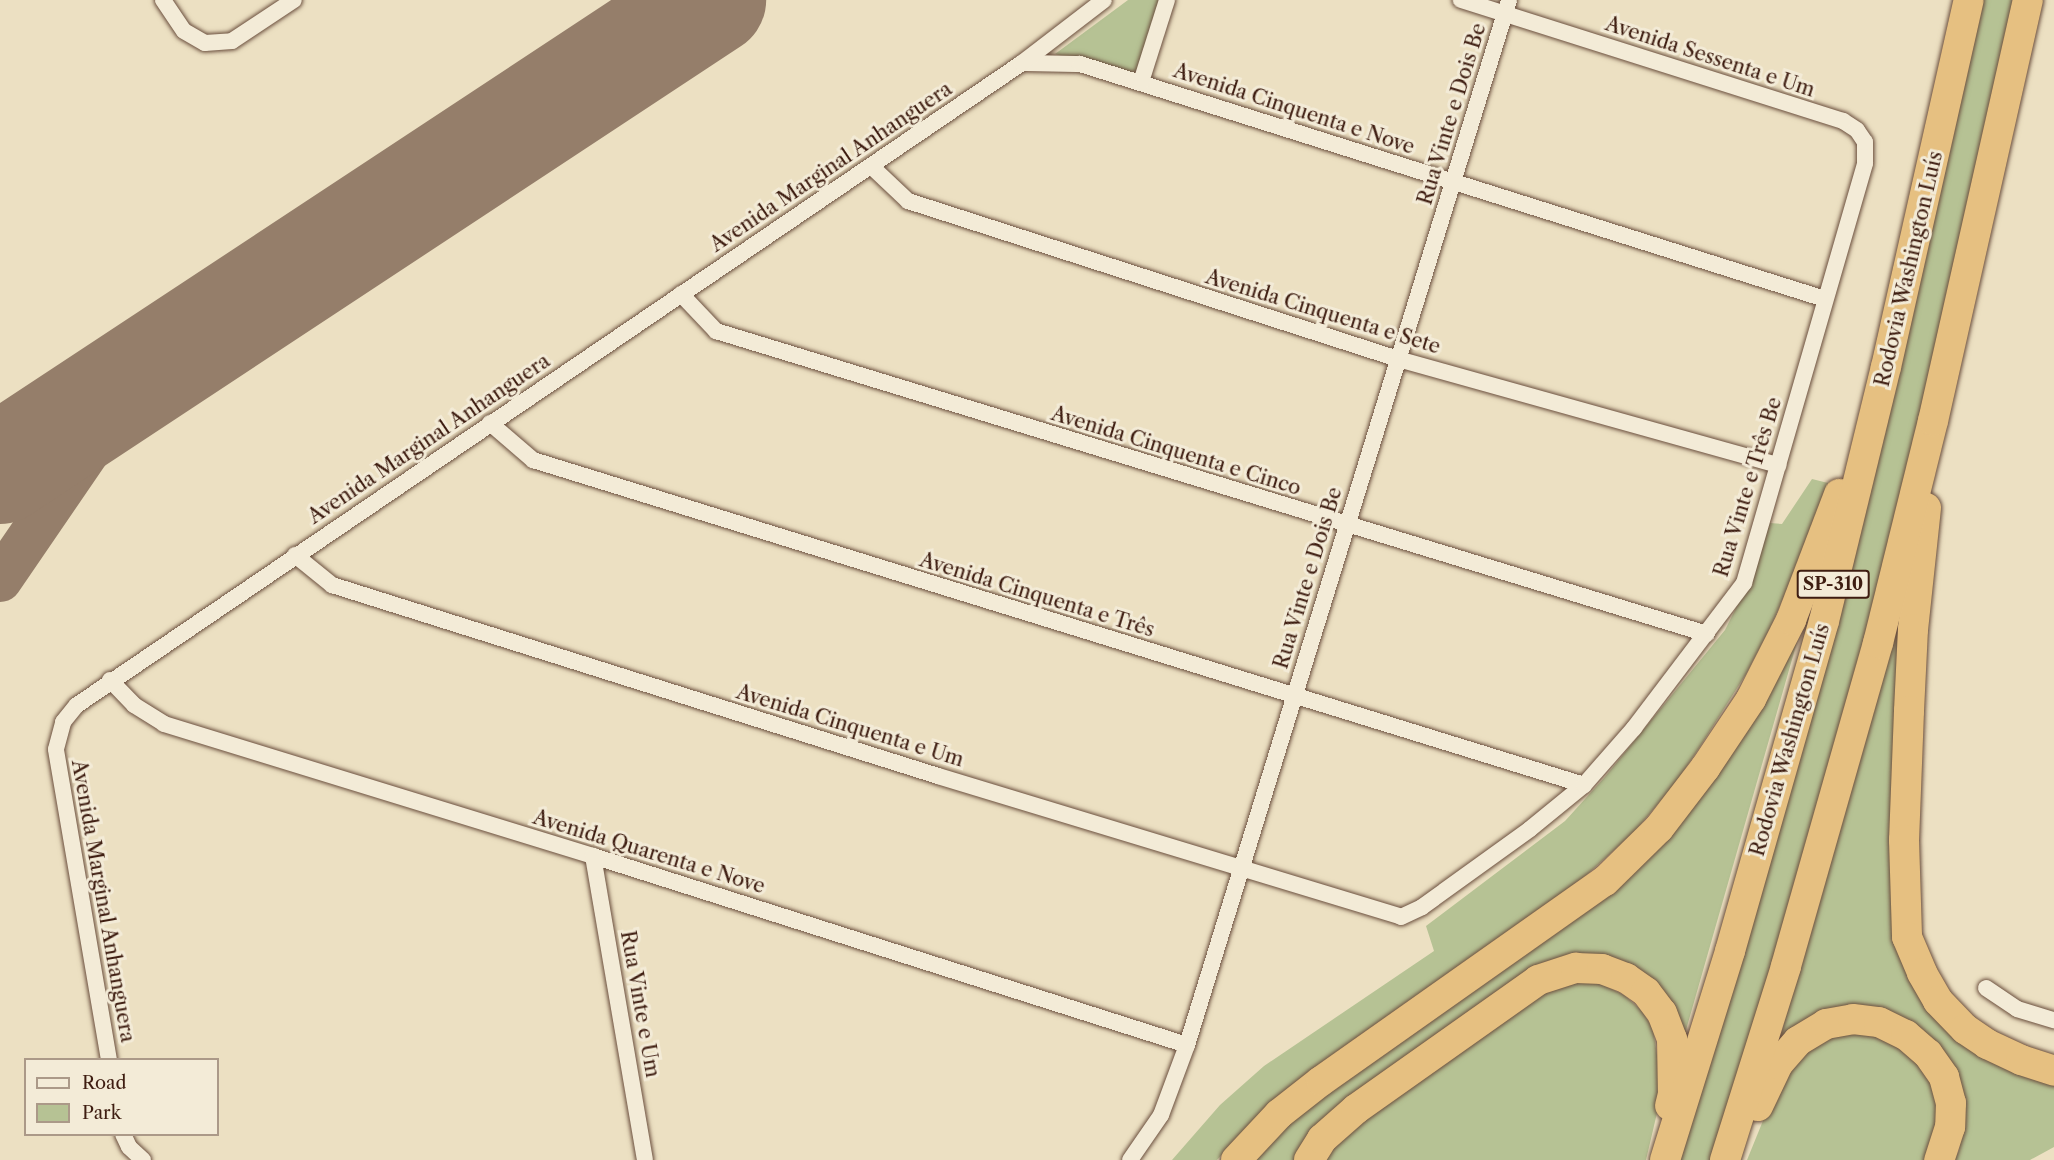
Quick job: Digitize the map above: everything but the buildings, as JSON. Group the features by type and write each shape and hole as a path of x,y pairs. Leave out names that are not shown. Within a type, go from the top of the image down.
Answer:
{"highway":[{"name":"Rodovia Washington Luís","path":"1665,1160 1730,951 1821,633 1886,367 1969,0"},
{"name":"SP-310","path":"1725,1160 1786,966 1856,721 1933,422 2028,0"},
{"path":"1236,1160 1279,1114 1321,1081 1605,881 1659,828 1705,768 1750,699 1791,620 1886,367"},
{"path":"1933,422 1911,676 1904,851 1907,937 1922,973 1938,1001 1965,1029 1987,1044 2020,1060 2054,1071"},
{"path":"1309,1160 1322,1139 1356,1109 1538,980 1576,968 1602,969 1626,978 1646,992 1662,1012 1672,1039 1673,1094 1659,1160"},
{"path":"1731,1160 1778,1064 1798,1041 1826,1024 1853,1019 1879,1022 1906,1035 1928,1054 1944,1077 1951,1103 1950,1127 1939,1160"}],"street":[{"path":"163,0 184,31 206,43 232,41 294,0"},
{"name":"Avenida Marginal Anhanguera","path":"109,1058 56,749 63,722 77,705 110,680 872,166 1022,63 1104,0"},
{"path":"1141,82 1167,0"},
{"name":"Avenida Sessenta e Um","path":"1461,0 1507,7 1843,121"},
{"name":"Rua Vinte e Dois Be","path":"1130,1160 1161,1115 1187,1045 1507,7"},
{"name":"Avenida Cinquenta e Nove","path":"1022,63 1080,64 1825,299"},
{"name":"Rua Vinte e Três Be","path":"1401,917 1422,907 1584,786 1634,728 1744,584 1864,163 1864,142 1857,130 1843,121"},
{"name":"Avenida Cinquenta e Sete","path":"872,166 908,201 1398,358 1778,465"},
{"name":"Avenida Cinquenta e Cinco","path":"681,294 716,331 1707,634"},
{"name":"Avenida Cinquenta e Três","path":"490,423 533,460 1584,786"},
{"name":"Avenida Cinquenta e Um","path":"295,555 332,585 938,776 1401,917"},
{"name":"Avenida Quarenta e Nove","path":"110,680 134,705 164,724 593,856 1187,1045"},
{"name":"Rua Vinte e Um","path":"593,856 645,1160"},
{"path":"1986,988 2017,1010 2054,1020"},
{"path":"124,1136 129,1147 143,1160"}],"green space":[{"path":"1128,0 1159,0 1138,77 1055,54"},
{"path":"1980,0 2018,0 1869,633 1717,1160 1674,1160"},
{"path":"1812,479 1828,483 1816,524 1770,628 1746,674 1701,745 1677,781 1635,831 1581,880 1259,1115 1217,1160 1172,1160 1220,1105 1264,1066 1434,951 1426,926 1565,821 1604,778 1725,630 1746,588 1770,523 1782,524"},
{"path":"1914,546 1915,979 2054,1081 2054,1147 2030,1160 1954,1160 1959,1151 1964,1120 1916,1026 1779,1042"},
{"path":"1803,621 1680,1051 1666,1007 1570,962 1297,1160 1249,1160 1303,1111 1572,918"},
{"path":"1588,982 1603,985 1624,995 1642,1011 1653,1029 1660,1075 1657,1113 1646,1160 1321,1160 1326,1150 1517,1005 1567,983"},
{"path":"1837,1032 1880,1036 1914,1055 1935,1090 1939,1128 1927,1160 1747,1160 1773,1096 1806,1051"}],"taxiway":[{"path":"0,580 93,444 156,366"}],"runway":[{"path":"0,469 711,0"}]}
